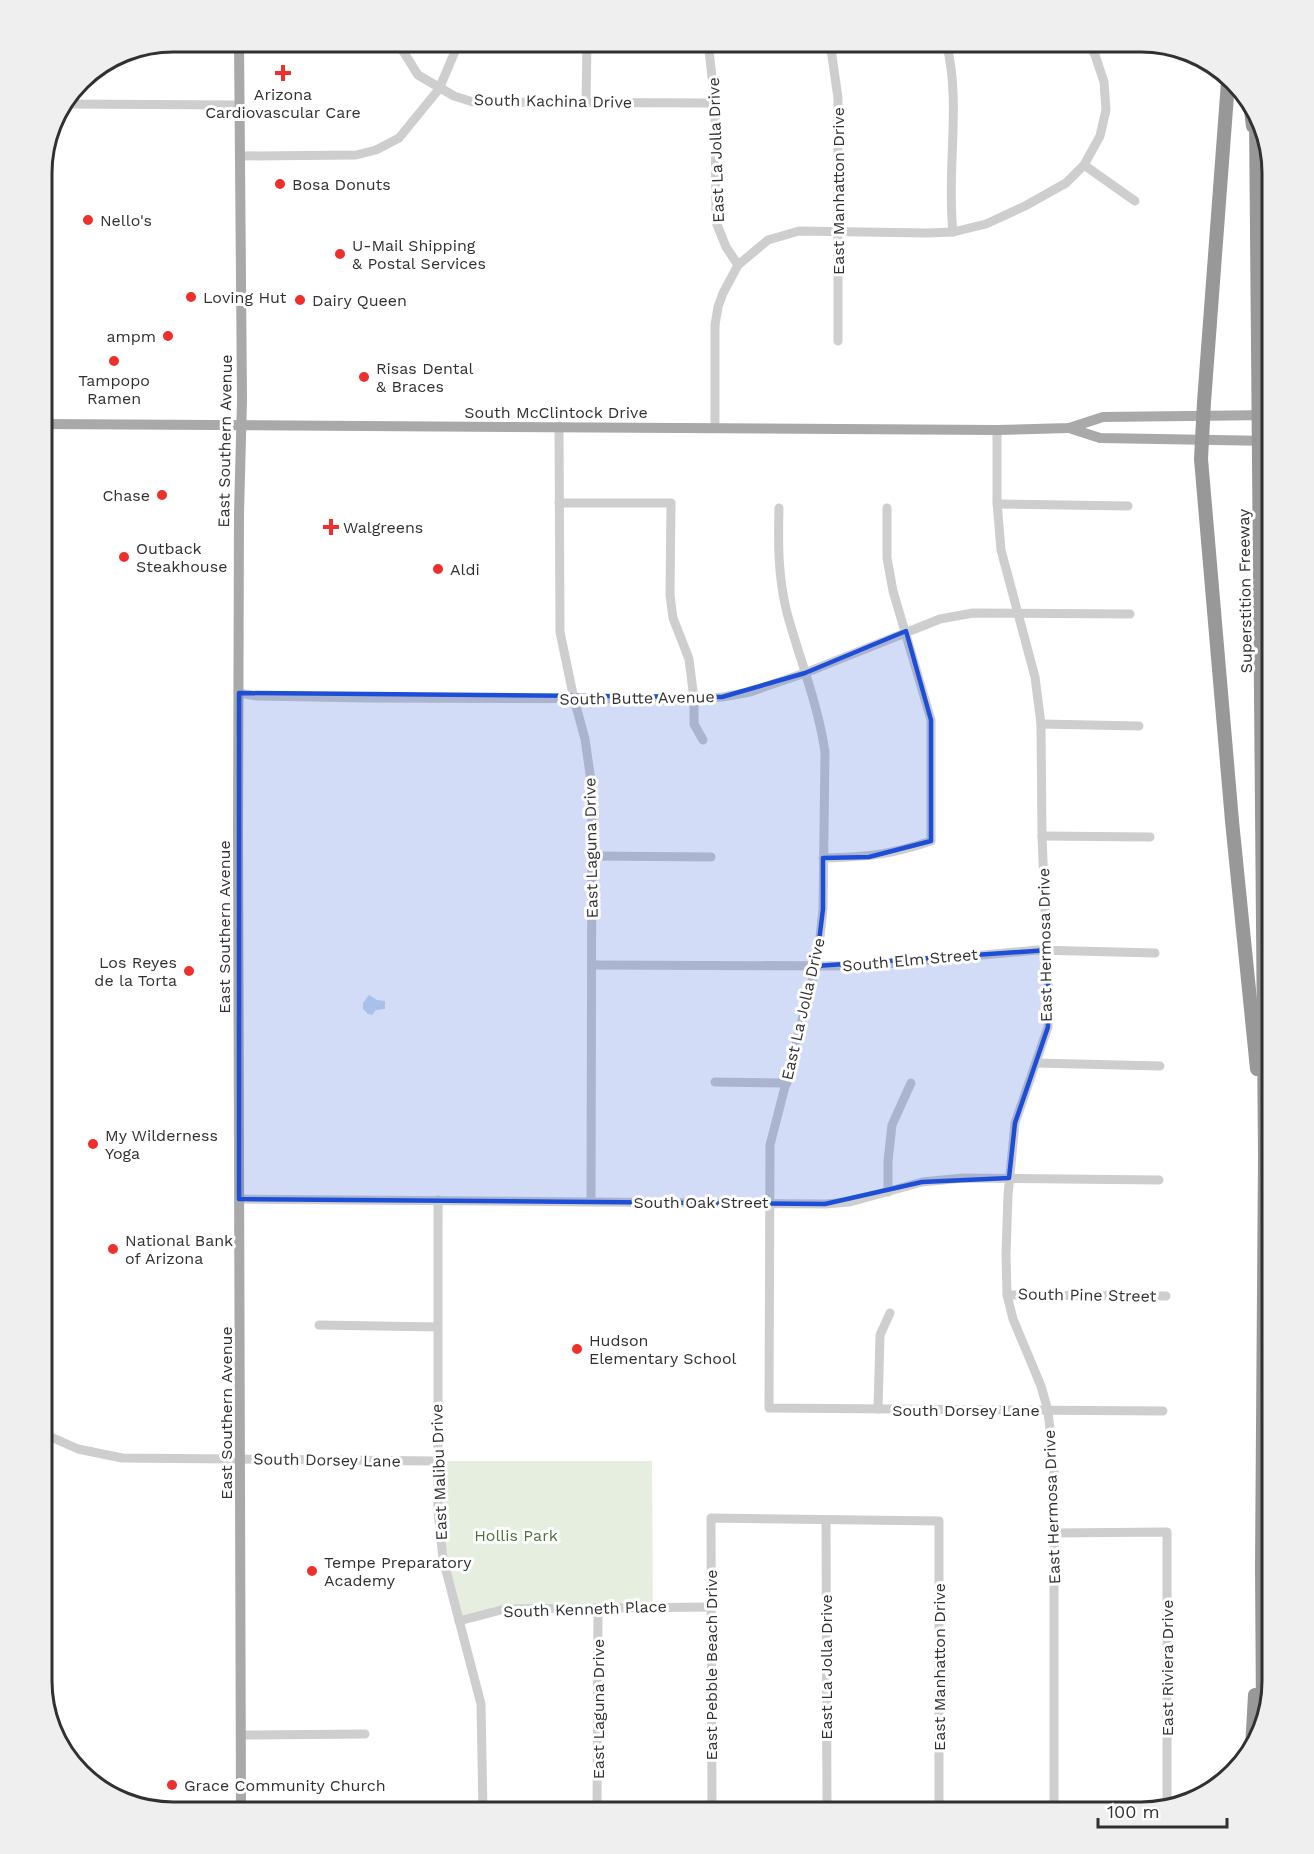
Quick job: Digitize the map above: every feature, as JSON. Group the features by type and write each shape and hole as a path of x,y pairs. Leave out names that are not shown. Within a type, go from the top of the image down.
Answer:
{"highway":[{"path":"1227,90 1201,459 1262,1123"},
{"path":"1253,130 1257,164"},
{"name":"Superstition Freeway","path":"1257,142 1262,783"},
{"path":"1253,1723 1262,1567"}],"main road":[{"name":"East Southern Avenue","path":"239,53 241,1801"},
{"name":"South McClintock Drive","path":"53,424 998,430 1069,428 1103,417 1262,415"},
{"name":"South McClintock Drive","path":"1069,428 1100,438 1262,441"}],"street":[{"path":"404,53 418,75 439,89"},
{"path":"240,156 356,155 376,150 399,138 439,89 454,53"},
{"path":"586,103 587,53"},
{"name":"East La Jolla Drive","path":"710,53 715,103 716,222 726,247 738,266"},
{"name":"East Manhatton Drive","path":"832,53 838,98 838,340"},
{"path":"947,53 953,96 951,174 953,232"},
{"path":"715,428 715,325 723,293 738,266 768,240 799,231 891,234 953,232 986,224 1066,183 1084,165 1100,136 1106,110 1104,82 1094,53"},
{"name":"South Kachina Drive","path":"439,89 473,102 715,103"},
{"path":"74,104 239,105"},
{"path":"1084,165 1135,201"},
{"name":"East Laguna Drive","path":"559,426 560,632 585,739 592,788 591,1201"},
{"name":"East Hermosa Drive","path":"998,430 997,504 1001,550 1035,676 1041,724 1048,1027 1015,1123 1009,1178 1006,1254 1008,1294 1013,1319 1041,1386 1048,1411 1054,1467 1054,1802"},
{"path":"559,503 671,503 670,595 673,618 689,659 694,699 694,724 703,740"},
{"path":"997,504 1128,506"},
{"name":"East La Jolla Drive","path":"769,1408 770,1145 816,966 824,909 825,752 822,730 787,612 777,560 779,507"},
{"path":"823,858 869,857 902,851 932,841 932,720 894,591 887,558 887,507"},
{"name":"South Butte Avenue","path":"239,693 257,696 365,698 694,699 722,697 750,692 805,673 940,619 973,613 1130,614"},
{"path":"1041,724 1139,726"},
{"path":"1042,836 1150,837"},
{"path":"592,856 711,857"},
{"name":"South Elm Street","path":"592,965 864,966 1048,950 1155,953"},
{"path":"1036,1063 1160,1066"},
{"path":"715,1082 787,1083"},
{"path":"888,1192 888,1161 892,1125 911,1083"},
{"name":"South Oak Street","path":"239,1199 825,1204 850,1202 922,1182 963,1178 1159,1180"},
{"name":"East Malibu Drive","path":"438,1200 438,1511 443,1559 481,1704 483,1801"},
{"name":"South Pine Street","path":"1008,1294 1166,1296"},
{"path":"878,1409 880,1335 891,1313"},
{"path":"319,1325 437,1327"},
{"name":"South Dorsey Lane","path":"769,1408 1163,1411"},
{"name":"South Dorsey Lane","path":"52,1437 78,1449 110,1456 437,1461"},
{"name":"East Pebble Beach Drive","path":"712,1802 711,1518 826,1521"},
{"name":"East La Jolla Drive","path":"826,1521 826,1802"},
{"name":"East Manhatton Drive","path":"826,1521 939,1521 939,1802"},
{"name":"East Riviera Drive","path":"1054,1533 1167,1532 1167,1798"},
{"name":"East Laguna Drive","path":"597,1801 598,1607"},
{"name":"South Kenneth Place","path":"459,1621 505,1609 711,1607"},
{"path":"241,1735 365,1734"}],"highlighted area":[{"path":"906,631 931,720 931,841 869,857 823,858 823,909 816,966 1048,950 1048,1027 1015,1123 1009,1178 922,1182 825,1204 239,1199 239,693 722,697 805,673"}],"green space":[{"name":"Hollis Park","path":"437,1461 652,1461 653,1607 505,1609 459,1621 443,1559"}],"water":[{"path":"369,995 377,1000 385,1001 385,1009 376,1010 372,1015 368,1014 363,1009 363,1003"}],"place":[{"name":"Arizona Cardiovascular Care","path":"283,73"},
{"name":"Bosa Donuts","path":"280,184"},
{"name":"Nello's","path":"88,220"},
{"name":"U-Mail Shipping & Postal Services","path":"340,254"},
{"name":"Loving Hut","path":"191,297"},
{"name":"Dairy Queen","path":"300,300"},
{"name":"ampm","path":"168,336"},
{"name":"Tampopo Ramen","path":"114,361"},
{"name":"Risas Dental & Braces","path":"364,377"},
{"name":"Chase","path":"162,495"},
{"name":"Walgreens","path":"331,527"},
{"name":"Outback Steakhouse","path":"124,557"},
{"name":"Aldi","path":"438,569"},
{"name":"Los Reyes de la Torta","path":"189,971"},
{"name":"My Wilderness Yoga","path":"93,1144"},
{"name":"National Bank of Arizona","path":"113,1249"},
{"name":"Hudson Elementary School","path":"577,1349"},
{"name":"Tempe Preparatory Academy","path":"312,1571"},
{"name":"Grace Community Church","path":"172,1785"}]}
